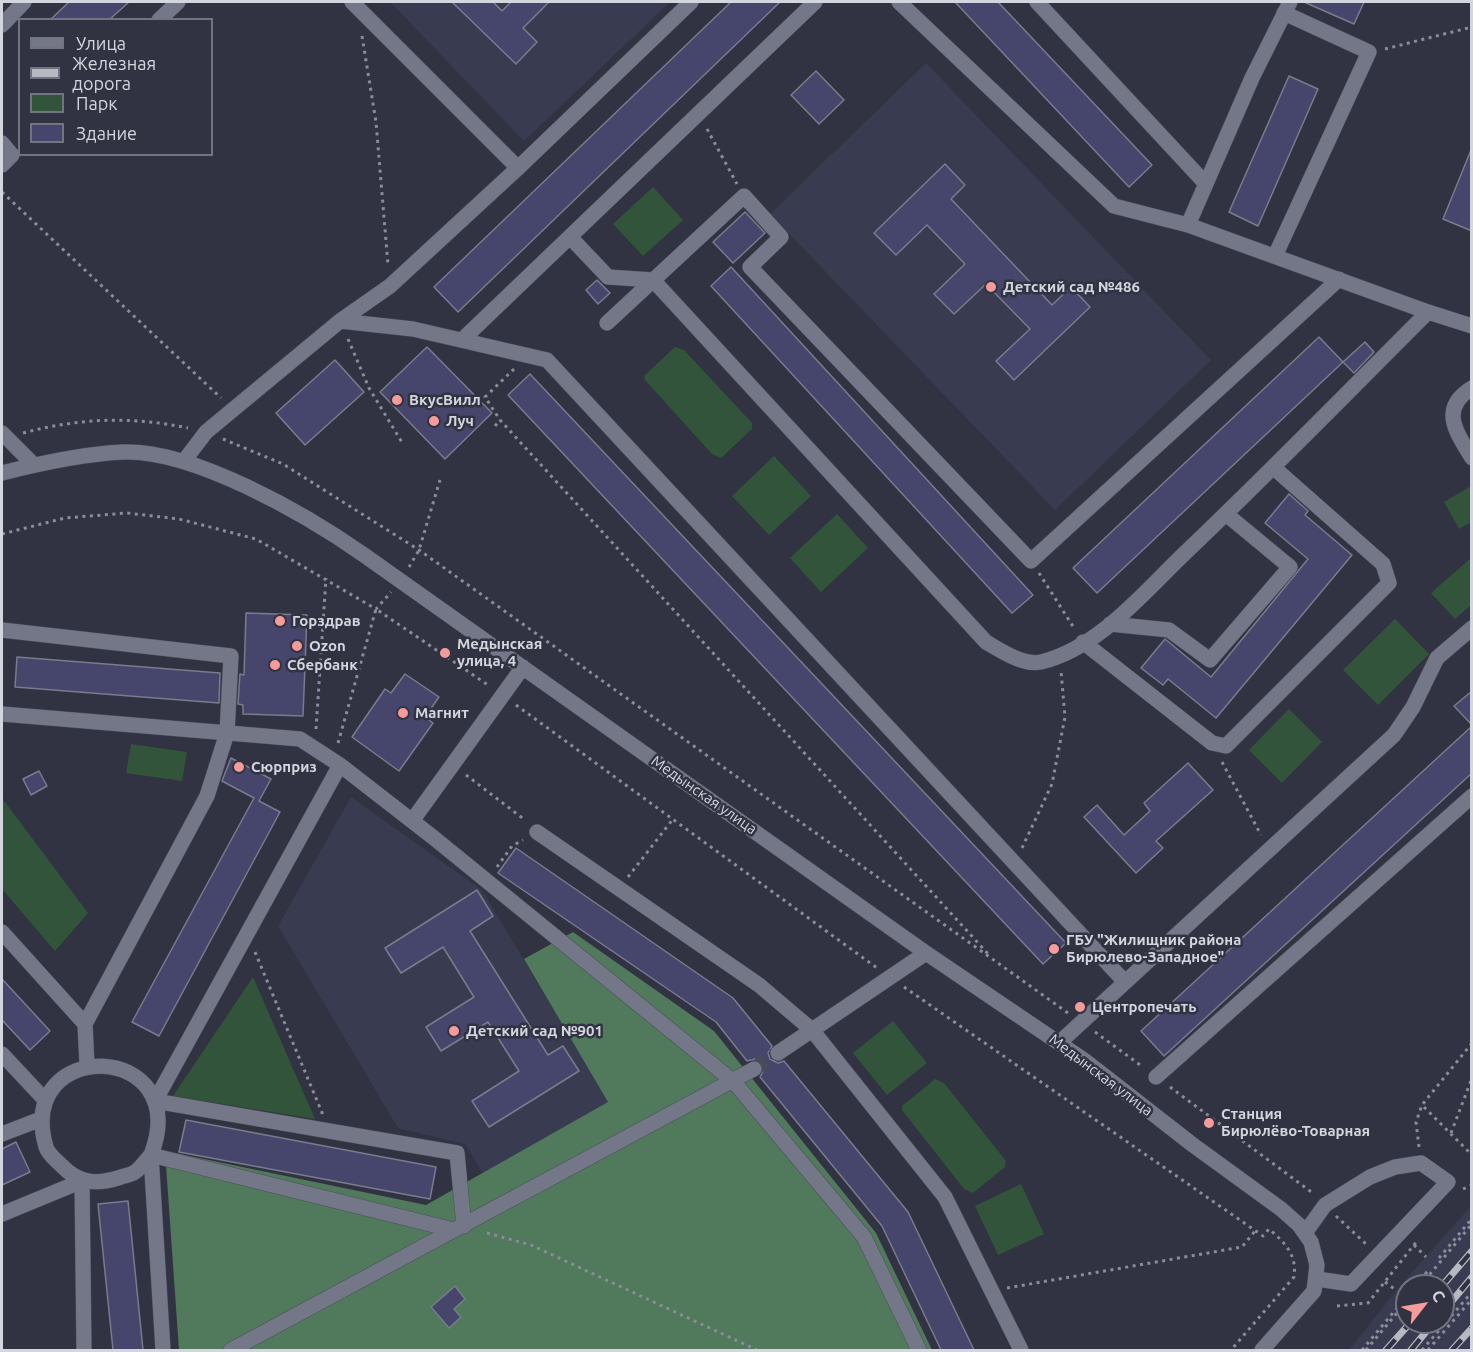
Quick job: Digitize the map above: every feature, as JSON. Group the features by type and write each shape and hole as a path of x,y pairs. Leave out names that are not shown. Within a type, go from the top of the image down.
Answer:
{"street":[{"path":"4,18 24,2"},
{"path":"161,18 178,2"},
{"path":"184,461 206,432 340,321 390,286 518,168 690,2"},
{"path":"462,340 815,2"},
{"path":"899,2 1114,206 1188,225 1472,326"},
{"path":"1037,2 1206,184"},
{"path":"355,4 518,168"},
{"path":"1188,225 1252,78 1287,7 1369,52 1275,256"},
{"path":"607,323 744,196 781,237 750,267 1031,561 1339,279"},
{"path":"570,237 608,277 653,280 986,642 1013,657 1038,663 1083,642 1110,624 1226,514 1428,312"},
{"path":"340,321 413,329 547,360 1125,982"},
{"path":"1472,388 1454,407 1452,423 1472,458"},
{"path":"4,435 34,465"},
{"name":"Медынская улица","path":"2,473 34,465 125,452 184,461 289,508 329,531 926,953 1059,1043 1281,1209 1311,1242 1317,1265 1316,1285"},
{"path":"1083,642 1212,743 1226,746 1389,583 1383,564 1273,467"},
{"path":"1110,624 1169,630 1210,660 1290,567 1226,514"},
{"path":"1059,1043 1394,735 1413,707 1437,658 1472,628"},
{"path":"2,630 231,656 227,733 207,796 85,1024 87,1065"},
{"path":"412,821 523,667"},
{"path":"2,714 300,739 337,763 734,1082 864,1237 919,1350"},
{"path":"155,1101 247,934 337,763"},
{"path":"1156,1077 1472,796"},
{"path":"537,831 759,985 812,1030 945,1197 1021,1350"},
{"path":"2,932 85,1024"},
{"path":"778,1053 926,953"},
{"path":"2,1054 45,1100"},
{"path":"87,1065 109,1065 130,1072 144,1084 155,1101 159,1116 159,1134 151,1155 135,1173 101,1183 82,1181 71,1176 47,1150 41,1119 45,1100 62,1077 87,1065"},
{"path":"231,1350 734,1082 754,1069"},
{"path":"155,1101 457,1153 459,1228"},
{"path":"2,1134 41,1119"},
{"path":"151,1155 459,1228"},
{"path":"151,1155 164,1350"},
{"path":"1262,1350 1316,1285 1351,1284 1448,1182 1421,1163 1395,1167 1370,1177 1325,1205 1305,1233"},
{"path":"2,1214 82,1181"},
{"path":"82,1181 84,1350"}],"path":[{"path":"355,4 376,122 390,286"},
{"path":"1369,52 1472,27"},
{"path":"699,113 744,196"},
{"path":"2,192 234,410"},
{"path":"340,321 369,388 403,444"},
{"path":"528,355 485,397 500,420 995,961"},
{"path":"4,435 54,425 96,420 153,420 206,432 284,465 419,550 1156,1077 1303,1184 1393,1270"},
{"path":"495,426 500,420"},
{"path":"419,550 440,480"},
{"path":"2,534 65,518 128,513 178,519 256,539 376,609 502,695 890,977 1255,1231 1263,1236 1269,1229 1291,1251 1295,1265 1294,1277 1231,1350"},
{"path":"1031,561 1083,642"},
{"path":"315,749 326,578"},
{"path":"337,763 376,609 401,581"},
{"path":"1015,864 1052,784 1065,717 1060,654"},
{"path":"1212,743 1263,840"},
{"path":"452,765 519,814"},
{"path":"627,879 673,819"},
{"path":"494,872 512,846 537,831"},
{"path":"247,934 331,1132"},
{"path":"1421,1163 1416,1122 1422,1105 1472,1043"},
{"path":"1451,1133 1472,1078"},
{"path":"1422,1105 1472,1155"},
{"path":"1439,1257 1469,1222 1472,1224"},
{"path":"1428,1274 1472,1224"},
{"path":"459,1228 531,1245 757,1350"},
{"path":"992,1291 1242,1247 1255,1231"},
{"path":"1337,1306 1368,1303 1414,1245 1426,1257"},
{"path":"1426,1274 1429,1269"},
{"path":"1384,1282 1395,1290"},
{"path":"1422,1350 1472,1293"},
{"path":"1428,1350 1472,1299"},
{"path":"1364,1350 1395,1313"}],"shaded area":[{"path":"390,2 670,2 524,141"},
{"name":"Детский сад №486","path":"926,63 1211,360 1055,510 770,214"},
{"name":"Детский сад №901","path":"351,797 482,890 609,1102 483,1173 465,1144 398,1128 278,926"},
{"path":"1471,1206 1471,1350 1349,1350 1395,1292 1395,1334 1455,1334 1455,1274 1411,1274"}],"green space":[{"path":"653,187 683,220 643,256 613,224"},
{"path":"675,347 684,350 752,423 752,429 721,458 712,454 645,380 644,376"},
{"path":"774,456 811,496 769,535 732,496"},
{"path":"1471,486 1471,522 1459,529 1444,502"},
{"path":"837,514 868,548 821,592 790,558"},
{"path":"1471,558 1471,605 1455,619 1431,593"},
{"path":"1395,619 1429,654 1378,705 1343,670"},
{"path":"1289,709 1322,742 1282,783 1249,750"},
{"path":"131,744 187,752 182,781 126,773"},
{"path":"2,798 88,913 55,951 2,889"},
{"path":"573,932 714,1031 876,1233 932,1350 179,1350 165,1151 426,1205 608,1102 524,959"},
{"path":"253,977 315,1119 173,1096"},
{"path":"893,1021 927,1063 887,1095 853,1053"},
{"path":"935,1079 944,1083 1006,1161 1005,1167 973,1193 964,1189 902,1110 902,1106"},
{"path":"1021,1184 1044,1234 998,1255 975,1206"}],"building":[{"path":"69,2 129,2 111,18 52,18"},
{"path":"452,2 493,2 502,11 511,2 549,2 523,28 537,42 516,64"},
{"path":"731,2 780,2 458,312 434,287"},
{"path":"955,2 998,2 1152,165 1129,187"},
{"path":"1304,2 1364,2 1354,24"},
{"path":"816,71 844,100 819,124 791,95"},
{"path":"1289,76 1318,89 1258,226 1229,212"},
{"path":"1472,150 1472,231 1443,219"},
{"name":"Детский сад №486","path":"945,164 965,185 951,199 1052,305 1071,287 1090,307 1014,380 996,361 1030,329 986,284 954,314 934,294 965,264 927,225 896,255 874,233"},
{"path":"745,212 765,233 733,263 713,242"},
{"path":"731,267 1033,595 1012,613 711,286"},
{"path":"597,280 610,293 598,304 586,290"},
{"path":"1319,337 1343,362 1097,593 1073,568"},
{"path":"1365,342 1374,352 1354,373 1343,362"},
{"path":"427,347 492,413 445,459 380,392"},
{"path":"335,360 364,392 305,445 276,413"},
{"path":"530,374 1066,943 1043,964 508,395"},
{"path":"1289,494 1308,511 1305,515 1352,555 1216,718 1168,679 1163,685 1141,668 1165,639 1211,677 1308,559 1265,523"},
{"name":"Сбербанк","path":"246,613 307,615 303,716 243,714 243,705 238,704 240,674 244,675"},
{"path":"17,657 220,673 219,703 15,687"},
{"path":"405,674 439,697 425,717 433,723 399,771 352,737 385,689 391,693"},
{"path":"1472,691 1472,725 1454,706"},
{"path":"1472,726 1472,773 1164,1056 1141,1031"},
{"path":"231,758 271,779 259,801 280,812 159,1036 132,1022 254,798 222,781"},
{"path":"1188,763 1213,790 1156,841 1163,848 1136,873 1084,817 1097,805 1124,835 1150,811 1144,803"},
{"path":"39,771 47,786 31,795 23,779"},
{"path":"516,848 733,998 772,1046 768,1053 770,1059 778,1063 784,1061 908,1212 974,1350 941,1350 882,1226 760,1077 764,1070 762,1064 755,1059 747,1061 716,1022 498,873"},
{"path":"477,890 493,916 470,931 548,1055 563,1046 579,1071 489,1127 472,1101 519,1071 488,1022 441,1051 426,1027 474,997 443,947 401,973 385,948"},
{"path":"2,979 50,1031 30,1050 2,1020"},
{"path":"186,1120 436,1167 430,1199 179,1152"},
{"path":"16,1142 30,1172 2,1185 2,1149"},
{"path":"128,1201 143,1350 113,1350 98,1204"},
{"path":"455,1286 465,1299 454,1309 461,1317 449,1328 431,1307"}],"tunnel":[{"path":"754,1069 778,1053"}],"railway":[{"path":"1452,1274 1472,1251"},
{"path":"1455,1298 1472,1277"},
{"path":"1452,1350 1472,1328"},
{"path":"1386,1350 1400,1334"},
{"path":"1411,1350 1424,1334"}],"place":[{"name":"Детский сад №486","path":"991,287"},
{"name":"ВкусВилл","path":"397,400"},
{"name":"Луч","path":"434,421"},
{"name":"Горздрав","path":"280,621"},
{"name":"Ozon","path":"297,646"},
{"name":"Медынская улица, 4","path":"445,653"},
{"name":"Сбербанк","path":"275,665"},
{"name":"Магнит","path":"403,713"},
{"name":"Сюрприз","path":"239,767"},
{"name":"ГБУ \"Жилищник района Бирюлево-Западное\"","path":"1054,949"},
{"name":"Центропечать","path":"1080,1007"},
{"name":"Детский сад №901","path":"454,1031"},
{"name":"Станция Бирюлёво-Товарная","path":"1209,1123"}]}
